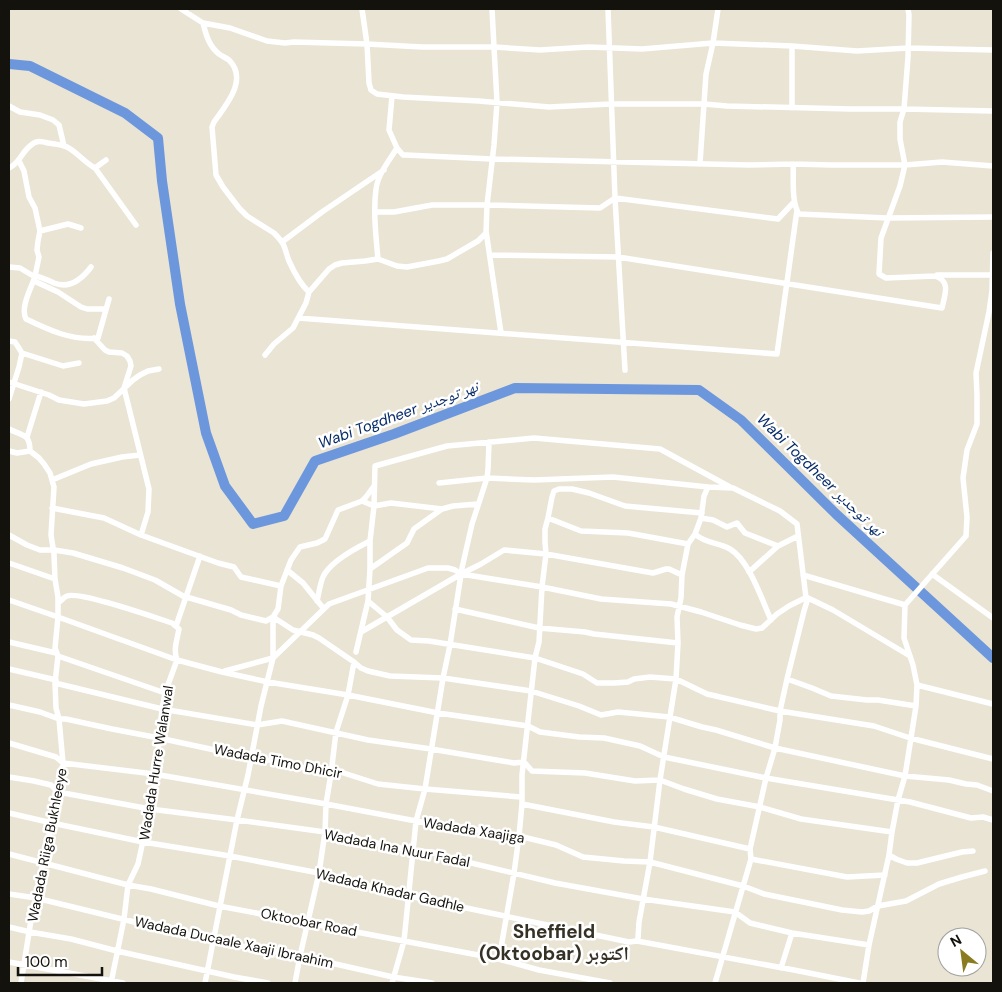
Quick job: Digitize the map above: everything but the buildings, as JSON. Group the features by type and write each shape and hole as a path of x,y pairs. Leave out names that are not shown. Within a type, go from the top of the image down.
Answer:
{"street":[{"path":"181,9 203,23 230,28 277,43 494,47 540,50 588,47 642,49 713,43 857,51 908,48 993,50"},
{"path":"362,9 367,44 369,82 371,90 377,94 549,107 611,104 704,104 850,110 993,111"},
{"path":"492,9 497,102 486,231 501,333"},
{"path":"608,9 624,370"},
{"path":"700,164 706,74 718,9"},
{"path":"879,274 881,238 900,186 905,166 900,139 900,122 904,109 908,12 913,9"},
{"path":"203,23 207,38 214,49 229,61 237,74 235,89 212,127 216,174 222,187 239,208 253,220 274,233 282,242 300,281 309,292"},
{"path":"792,46 792,108"},
{"path":"392,96 389,130 397,148 403,155 749,165 905,166 942,162 993,166"},
{"path":"9,106 20,112 53,120 59,126 64,146"},
{"path":"9,168 19,161 29,146 36,142 41,141 64,146 95,168 136,225"},
{"path":"378,259 375,212 376,188 397,148"},
{"path":"95,168 106,160"},
{"path":"19,161 24,172 29,197 35,208 40,231 37,250 39,257 35,278 24,307 24,316 26,319 48,329 72,337 98,338 109,299"},
{"path":"793,164 794,202 800,214 887,218 993,217"},
{"path":"282,242 384,170"},
{"path":"375,212 394,212 432,205 600,208 615,198 778,219 794,202"},
{"path":"298,318 777,354 797,210"},
{"path":"40,231 68,224 81,228"},
{"path":"265,355 274,344 293,328 306,304 309,292 329,268 335,264 378,259 397,266 407,267 447,259 478,241 486,231"},
{"path":"863,983 898,800 905,776 916,706 917,685 904,638 904,605 966,536 968,517 963,478 968,450 977,424 976,373 992,291 993,253"},
{"path":"490,255 618,257 942,308 946,288 945,282 941,278 935,276 886,278 879,274"},
{"path":"9,267 20,268 81,307 87,309 106,309"},
{"path":"35,278 40,277 55,283 68,284 83,276 91,267"},
{"path":"879,274 993,275"},
{"path":"94,338 105,350 122,353 127,356 131,366 124,388 149,489 148,512 141,535"},
{"path":"9,341 15,342 22,353 63,366 78,363"},
{"path":"9,399 11,382 19,367 22,353"},
{"path":"11,382 58,400 84,404 107,401 114,398 140,375 159,369"},
{"path":"9,452 30,451 27,437 41,392"},
{"path":"9,429 27,437"},
{"path":"356,652 368,601 370,541 376,466 447,446 534,438 660,449 780,511 796,524 807,598 787,679 775,748 766,778 750,849 750,859 715,983"},
{"path":"393,980 404,940 416,821 425,789 461,574 478,504 487,478 489,442"},
{"name":"Wadada Riiga Bukhleeye","path":"21,983 63,763 59,719 56,708 57,654 55,648 58,592 51,535 54,487 50,473 39,458 30,451"},
{"path":"52,480 91,464 140,455"},
{"path":"439,483 487,478 534,480 613,477 733,488"},
{"path":"204,983 237,820 252,758 261,706 273,658 273,617 278,609 281,586 291,560 300,548 325,539 338,510 362,501 374,485"},
{"path":"637,941 676,679 678,607 681,598 682,575 688,544 695,534 702,515 704,496 708,487"},
{"path":"499,959 519,836 524,762 546,554 544,536 554,491 572,489 625,506 702,515 727,527 737,523 746,533 778,546"},
{"path":"362,501 374,506 391,503 442,509"},
{"path":"370,569 407,543 414,529 442,509 478,504"},
{"path":"52,508 104,518 141,535 234,567 240,577 281,586"},
{"path":"548,518 581,531 628,533 688,544"},
{"path":"695,534 702,540 732,550 742,559 757,586 771,620"},
{"path":"9,535 40,550 53,550 73,554 123,568 155,580 186,597 248,617 266,620 273,617"},
{"path":"749,572 778,546 798,536"},
{"path":"317,601 323,577 330,569 351,550 370,541"},
{"path":"361,632 504,550 546,554 653,572 669,569 682,575"},
{"name":"Wadada Hurre Walanwal","path":"111,982 124,919 128,885 138,864 155,785 154,774 157,763 162,709 165,692 176,660 174,649 179,629 176,626 200,556"},
{"path":"9,563 55,579"},
{"path":"222,672 273,658 329,604 428,568 448,568 461,574 542,587 600,599 671,604 740,626 756,629 762,628 789,606 807,598 833,610 910,656"},
{"path":"287,570 303,584 324,609"},
{"path":"932,574 993,618"},
{"path":"803,575 904,605"},
{"path":"58,603 67,596 92,598 176,626"},
{"path":"9,600 176,660 222,672 438,713 528,726 540,732 604,738 640,746 664,757 766,778 910,802 971,818 983,817 993,820"},
{"path":"368,601 387,617 397,630 411,640 429,641 536,658 582,674 597,683 628,682 634,679 650,677 676,679 707,694 780,712 874,726 910,738 993,759"},
{"path":"455,609 539,628 678,643"},
{"path":"273,617 293,630 319,638 368,671 390,676 443,678 531,691 579,706 600,715 618,712 669,717 775,748 905,776 977,785 993,791"},
{"path":"9,642 57,654 165,692"},
{"path":"295,983 319,873 336,732 348,695 354,662"},
{"path":"9,669 162,709 258,725 282,721 368,740 514,763 524,762"},
{"path":"787,679 831,696 860,700 878,700 916,706"},
{"path":"917,685 993,704"},
{"name":"Wadada Timo Dhicir","path":"9,706 112,730 275,761 292,767 331,770 378,784 521,797"},
{"name":"Wadada Xaajiga","path":"9,743 56,757 63,763 154,774 416,821 519,836 556,846 583,857 650,862 743,886 764,894 842,910 862,912 869,911 878,906 906,901 939,884 985,871"},
{"path":"524,762 532,771 585,773 635,781 660,780 717,799 760,807 801,819 892,832"},
{"name":"Wadada Ina Nuur Fadal","path":"9,777 51,785 58,792 150,809 325,832 414,851 433,852 446,857 555,883 736,912"},
{"path":"522,804 654,828 750,849"},
{"name":"Wadada Khadar Gadhle","path":"9,813 143,842 319,873 409,896 629,942 637,941 859,983"},
{"path":"889,855 907,863 917,863 962,852 973,852"},
{"name":"Oktoobar Road","path":"9,854 128,885 220,906 404,940 499,959 539,970 610,983"},
{"path":"750,859 848,877 885,875"},
{"name":"Wadada Ducaale Xaaji Ibraahim","path":"9,894 36,898 212,941 300,956 393,980 432,983"},
{"path":"736,912 750,923 792,933 869,945"},
{"path":"9,927 268,983"},
{"path":"782,968 792,933"},
{"path":"9,962 123,983"}],"waterway":[{"name":"Wabi Togdheer نهر توجدير","path":"9,64 30,66 125,113 158,138 162,181 180,304 206,433 225,486 253,524 284,516 315,461 394,434 515,388 699,390 741,420 836,514 993,658"}],"district":[{"name":"Sheffield (Oktoobar) اكتوبر","path":"554,942"}]}
